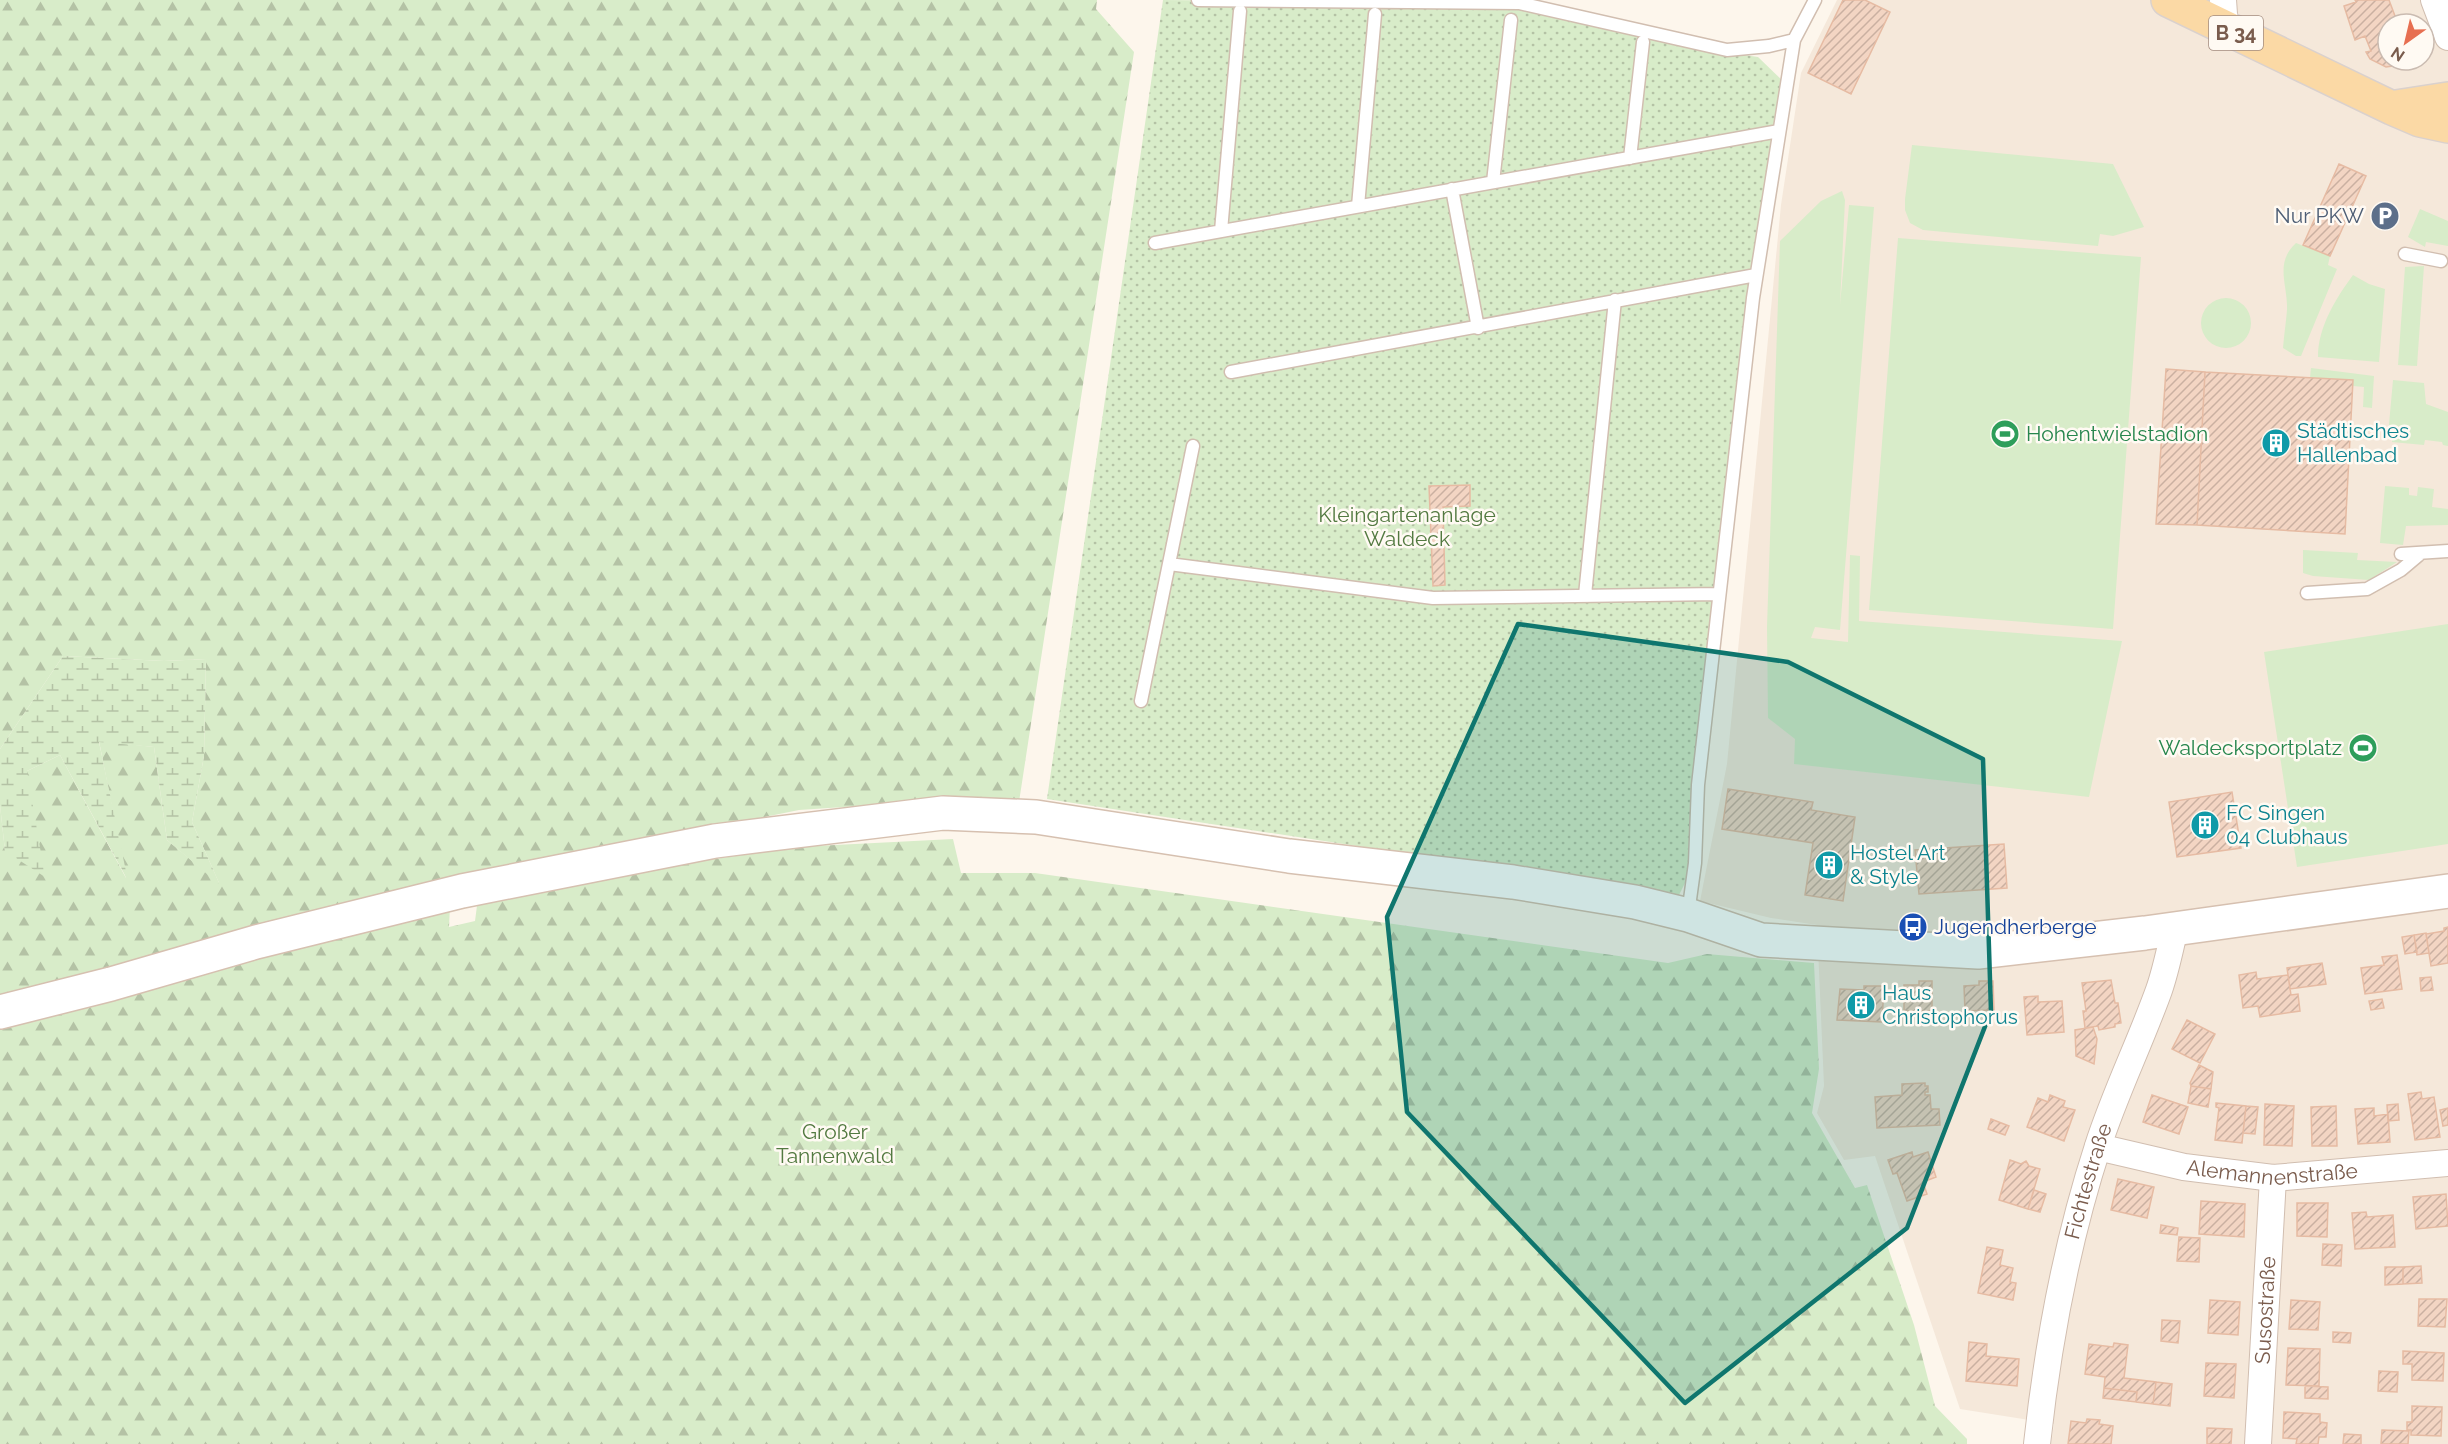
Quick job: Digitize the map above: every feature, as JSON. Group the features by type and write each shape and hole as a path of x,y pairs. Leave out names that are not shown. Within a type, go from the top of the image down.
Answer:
{"main road":[{"name":"B 34","path":"2170,0 2224,14 2392,108 2420,120 2448,126"},
{"path":"2392,108 2448,99"},
{"path":"0,1011 111,984 256,942 462,891 715,841 943,813 1036,817 1289,856 1513,882 1635,902 1688,915 1761,940 1978,952 2446,891"}],"street":[{"path":"2434,0 2448,37"},
{"name":"Fichtestraße","path":"2037,1444 2047,1359 2063,1269 2098,1148 2119,1086 2160,988 2175,928"},
{"name":"Alemannenstraße","path":"2098,1148 2184,1167 2273,1178 2448,1163"},
{"name":"Susostraße","path":"2258,1444 2273,1178"}],"lane":[{"path":"1198,0 1519,3 1727,50 1769,46 1794,40"},
{"path":"1688,915 1695,863 1698,785 1756,275 1794,40 1815,0"},
{"path":"1221,231 1240,11"},
{"path":"1358,206 1375,14"},
{"path":"1493,182 1510,20"},
{"path":"1630,158 1643,42"},
{"path":"1155,243 1779,131"},
{"path":"1452,189 1478,328"},
{"path":"2405,254 2441,261"},
{"path":"1231,372 1756,275"},
{"path":"1585,595 1616,300"},
{"path":"1141,701 1193,446"},
{"path":"2401,554 2448,551"},
{"path":"2307,594 2367,589 2401,570 2420,554"},
{"path":"1169,564 1433,598 1719,594"}],"highlighted area":[{"path":"1518,624 1788,662 1983,759 1991,1011 1907,1228 1685,1403 1407,1112 1387,917"}],"shaded area":[{"path":"1837,0 2448,0 2448,1444 2051,1444 2054,1424 1960,1409 1875,1156 1844,1160 1817,1113 1824,1086 1817,925 1771,918 1700,901 1727,764 1781,205 1801,73"}],"green space":[{"path":"0,0 1097,0 1096,9 1134,52 1019,802 964,799 799,810 473,875 0,1000 0,805 5,851 27,771 60,755 126,878 99,741 154,747 167,840 219,883 192,822 204,756 206,659 164,661 63,656 0,749"},
{"name":"Kleingartenanlage Waldeck","path":"1163,0 1519,3 1731,53 1758,57 1787,85 1753,298 1695,863 1679,895 1047,799"},
{"path":"1912,145 2113,164 2144,227 2113,236 2100,234 2098,246 1923,230 1910,223 1905,210"},
{"path":"1842,191 1845,200 1840,305 1849,205 1874,207 1840,630 1815,627 1811,638 1848,642 1850,555 1860,556 1859,621 2122,641 2089,797 1794,764 1795,739 1768,718 1767,627 1780,241 1821,201"},
{"path":"2420,209 2448,221 2448,246 2426,242 2425,247 2408,237"},
{"name":"Hohentwielstadion","path":"1898,238 2141,257 2113,629 1869,610"},
{"path":"2296,243 2330,256 2328,265 2337,269 2301,356 2296,356 2283,348 2287,310 2284,266 2285,258"},
{"path":"2424,266 2417,366 2398,365 2405,267"},
{"path":"2353,275 2369,284 2385,289 2379,362 2318,357 2325,324 2334,303"},
{"path":"2226,298 2240,302 2247,309 2251,323 2247,337 2240,344 2226,348 2212,344 2205,337 2201,323 2205,309 2212,302"},
{"path":"2311,368 2374,376 2372,408 2363,407 2364,387 2353,386 2353,380 2310,378"},
{"path":"2393,380 2424,383 2426,404 2448,412 2448,446 2443,445 2442,442 2425,440 2424,445 2392,442 2392,436 2388,435"},
{"path":"2385,486 2409,488 2409,495 2417,496 2418,487 2434,489 2432,507 2448,509 2448,525 2406,526 2403,545 2380,543"},
{"path":"2303,550 2358,553 2357,560 2397,562 2369,580 2313,576 2303,573"},
{"name":"Waldecksportplatz","path":"2448,624 2448,844 2297,867 2264,652"},
{"path":"63,656 164,661 206,659 204,756 192,822 220,885 167,840 154,747 99,742 128,881 60,755 27,771 45,877 5,851 0,805 0,749"},
{"name":"Großer Tannenwald","path":"953,839 961,873 1035,873 1668,963 1707,954 1814,963 1819,1069 1812,1113 1855,1188 1867,1185 1914,1325 1935,1406 1967,1439 1967,1444 0,1444 0,1029 450,906 449,927 475,921 478,898 653,868 796,847"}],"building":[{"path":"1843,0 1865,0 1890,12 1851,94 1808,73"},
{"path":"2355,0 2389,0 2394,12 2376,12 2376,62 2370,59 2366,52 2371,51 2365,36 2355,40 2344,6 2356,2"},
{"path":"2339,164 2366,176 2330,256 2303,245"},
{"path":"2166,369 2205,372 2197,525 2156,524"},
{"name":"Städtisches Hallenbad","path":"2205,372 2353,380 2345,534 2197,525"},
{"path":"1470,485 1470,506 1443,507 1445,585 1433,586 1429,486"},
{"name":"Hostel Art & Style","path":"1728,789 1813,802 1811,810 1855,817 1843,901 1805,895 1813,843 1722,829"},
{"name":"FC Singen 04 Clubhaus","path":"2232,792 2241,848 2177,857 2169,802"},
{"path":"2004,844 2007,888 1919,894 1915,850"},
{"path":"2448,927 2448,963 2431,966 2426,934 2444,931 2444,928"},
{"path":"2426,933 2429,953 2417,955 2414,935"},
{"path":"2414,935 2417,952 2405,954 2402,937"},
{"path":"2397,955 2402,989 2365,994 2361,968 2384,965 2382,957"},
{"path":"2322,963 2326,984 2290,989 2287,968"},
{"path":"2256,972 2257,979 2288,975 2291,995 2298,994 2300,1011 2260,1017 2258,1006 2243,1008 2239,975"},
{"path":"2431,977 2433,990 2421,991 2420,978"},
{"path":"2111,980 2121,1023 2115,1024 2115,1027 2099,1030 2098,1026 2085,1028 2083,1011 2086,1011 2082,983"},
{"path":"1919,981 1932,981 1932,1011 1904,1011 1904,985 1919,985"},
{"path":"1979,981 1993,981 1994,1010 1965,1011 1964,986 1979,985"},
{"name":"Haus Christophorus","path":"1864,986 1884,986 1882,1022 1837,1020 1840,989 1864,990"},
{"path":"2038,996 2038,1002 2062,1001 2064,1032 2027,1035 2024,997"},
{"path":"2382,999 2384,1008 2371,1010 2369,1001"},
{"path":"2187,1020 2215,1034 2200,1063 2172,1049"},
{"path":"2093,1027 2097,1039 2094,1064 2076,1056 2075,1030"},
{"path":"2199,1065 2213,1072 2211,1089 2191,1086 2190,1083"},
{"path":"1925,1083 1925,1086 1928,1086 1928,1092 1925,1092 1925,1095 1930,1095 1931,1109 1939,1109 1940,1125 1877,1128 1875,1097 1902,1095 1902,1084"},
{"path":"2191,1086 2211,1089 2208,1107 2188,1103"},
{"path":"2421,1092 2422,1099 2434,1097 2440,1137 2415,1140 2408,1094"},
{"path":"2050,1095 2065,1101 2063,1107 2075,1110 2064,1141 2027,1127 2038,1098 2048,1102"},
{"path":"2152,1095 2188,1107 2179,1134 2143,1122"},
{"path":"2216,1103 2246,1106 2242,1143 2215,1140 2219,1108 2216,1107"},
{"path":"2265,1104 2294,1106 2292,1146 2264,1145"},
{"path":"2398,1104 2399,1120 2388,1121 2387,1105"},
{"path":"2246,1106 2258,1107 2255,1134 2243,1133"},
{"path":"2336,1106 2337,1146 2312,1146 2311,1107"},
{"path":"2374,1108 2374,1116 2388,1114 2390,1142 2358,1144 2355,1109"},
{"path":"2448,1108 2448,1125 2443,1126 2440,1110"},
{"path":"1991,1119 2009,1126 2005,1135 1988,1129"},
{"path":"1912,1152 1913,1157 1928,1152 1936,1177 1923,1182 1927,1194 1907,1201 1897,1173 1893,1174 1888,1160"},
{"path":"2010,1160 2021,1164 2026,1161 2029,1166 2040,1169 2028,1209 1999,1200"},
{"path":"2118,1179 2154,1187 2147,1218 2111,1210"},
{"path":"2034,1190 2046,1194 2040,1212 2028,1209"},
{"path":"2446,1194 2448,1226 2416,1229 2413,1197"},
{"path":"2201,1201 2245,1204 2244,1237 2199,1234"},
{"path":"2297,1203 2328,1203 2327,1237 2297,1236"},
{"path":"2366,1212 2367,1217 2393,1215 2395,1247 2355,1249 2352,1213"},
{"path":"2161,1225 2178,1228 2177,1235 2160,1233"},
{"path":"2179,1237 2200,1238 2199,1262 2177,1261"},
{"path":"2323,1244 2342,1245 2341,1266 2322,1265"},
{"path":"1987,1247 2003,1250 2000,1265 2013,1268 2010,1282 2016,1283 2013,1300 1978,1293"},
{"path":"2421,1266 2422,1283 2403,1284 2403,1267"},
{"path":"2385,1267 2403,1267 2403,1284 2385,1285"},
{"path":"2419,1299 2447,1299 2445,1327 2418,1326"},
{"path":"2210,1300 2240,1302 2238,1335 2208,1333"},
{"path":"2291,1300 2320,1302 2318,1330 2289,1329"},
{"path":"2162,1320 2180,1321 2178,1343 2161,1341"},
{"path":"2333,1332 2351,1333 2350,1343 2333,1342"},
{"path":"1969,1342 1987,1344 1986,1356 2019,1359 2017,1386 1966,1381"},
{"path":"2114,1343 2128,1345 2124,1378 2156,1382 2153,1404 2136,1402 2137,1392 2104,1388 2105,1377 2085,1374 2089,1344 2113,1347"},
{"path":"2288,1348 2320,1349 2319,1386 2286,1385"},
{"path":"2403,1351 2444,1353 2443,1381 2412,1380 2412,1364 2403,1364"},
{"path":"2206,1363 2236,1364 2234,1398 2204,1396"},
{"path":"2379,1371 2398,1372 2397,1392 2378,1391"},
{"path":"2156,1382 2172,1384 2170,1406 2153,1404"},
{"path":"2305,1386 2328,1387 2328,1399 2305,1398"},
{"path":"2104,1388 2137,1392 2136,1402 2103,1398"},
{"path":"2412,1406 2442,1407 2441,1436 2411,1435 2411,1430 2407,1430 2407,1422 2412,1422"},
{"path":"2284,1412 2320,1414 2320,1422 2327,1423 2326,1437 2319,1437 2318,1444 2296,1444 2297,1439 2283,1438"},
{"path":"2087,1419 2100,1420 2099,1424 2113,1426 2111,1444 2068,1444 2071,1421 2086,1423"},
{"path":"2207,1428 2232,1429 2231,1444 2207,1444"},
{"path":"2382,1430 2409,1431 2408,1444 2381,1444"},
{"path":"2344,1434 2361,1435 2361,1444 2343,1444"}],"place":[{"name":"Nur PKW","path":"2385,216"},
{"name":"Hohentwielstadion","path":"2005,434"},
{"name":"Städtisches Hallenbad","path":"2276,443"},
{"name":"Waldecksportplatz","path":"2363,748"},
{"name":"FC Singen 04 Clubhaus","path":"2205,825"},
{"name":"Hostel Art & Style","path":"1829,865"},
{"name":"Jugendherberge","path":"1913,927"},
{"name":"Haus Christophorus","path":"1861,1005"}]}
